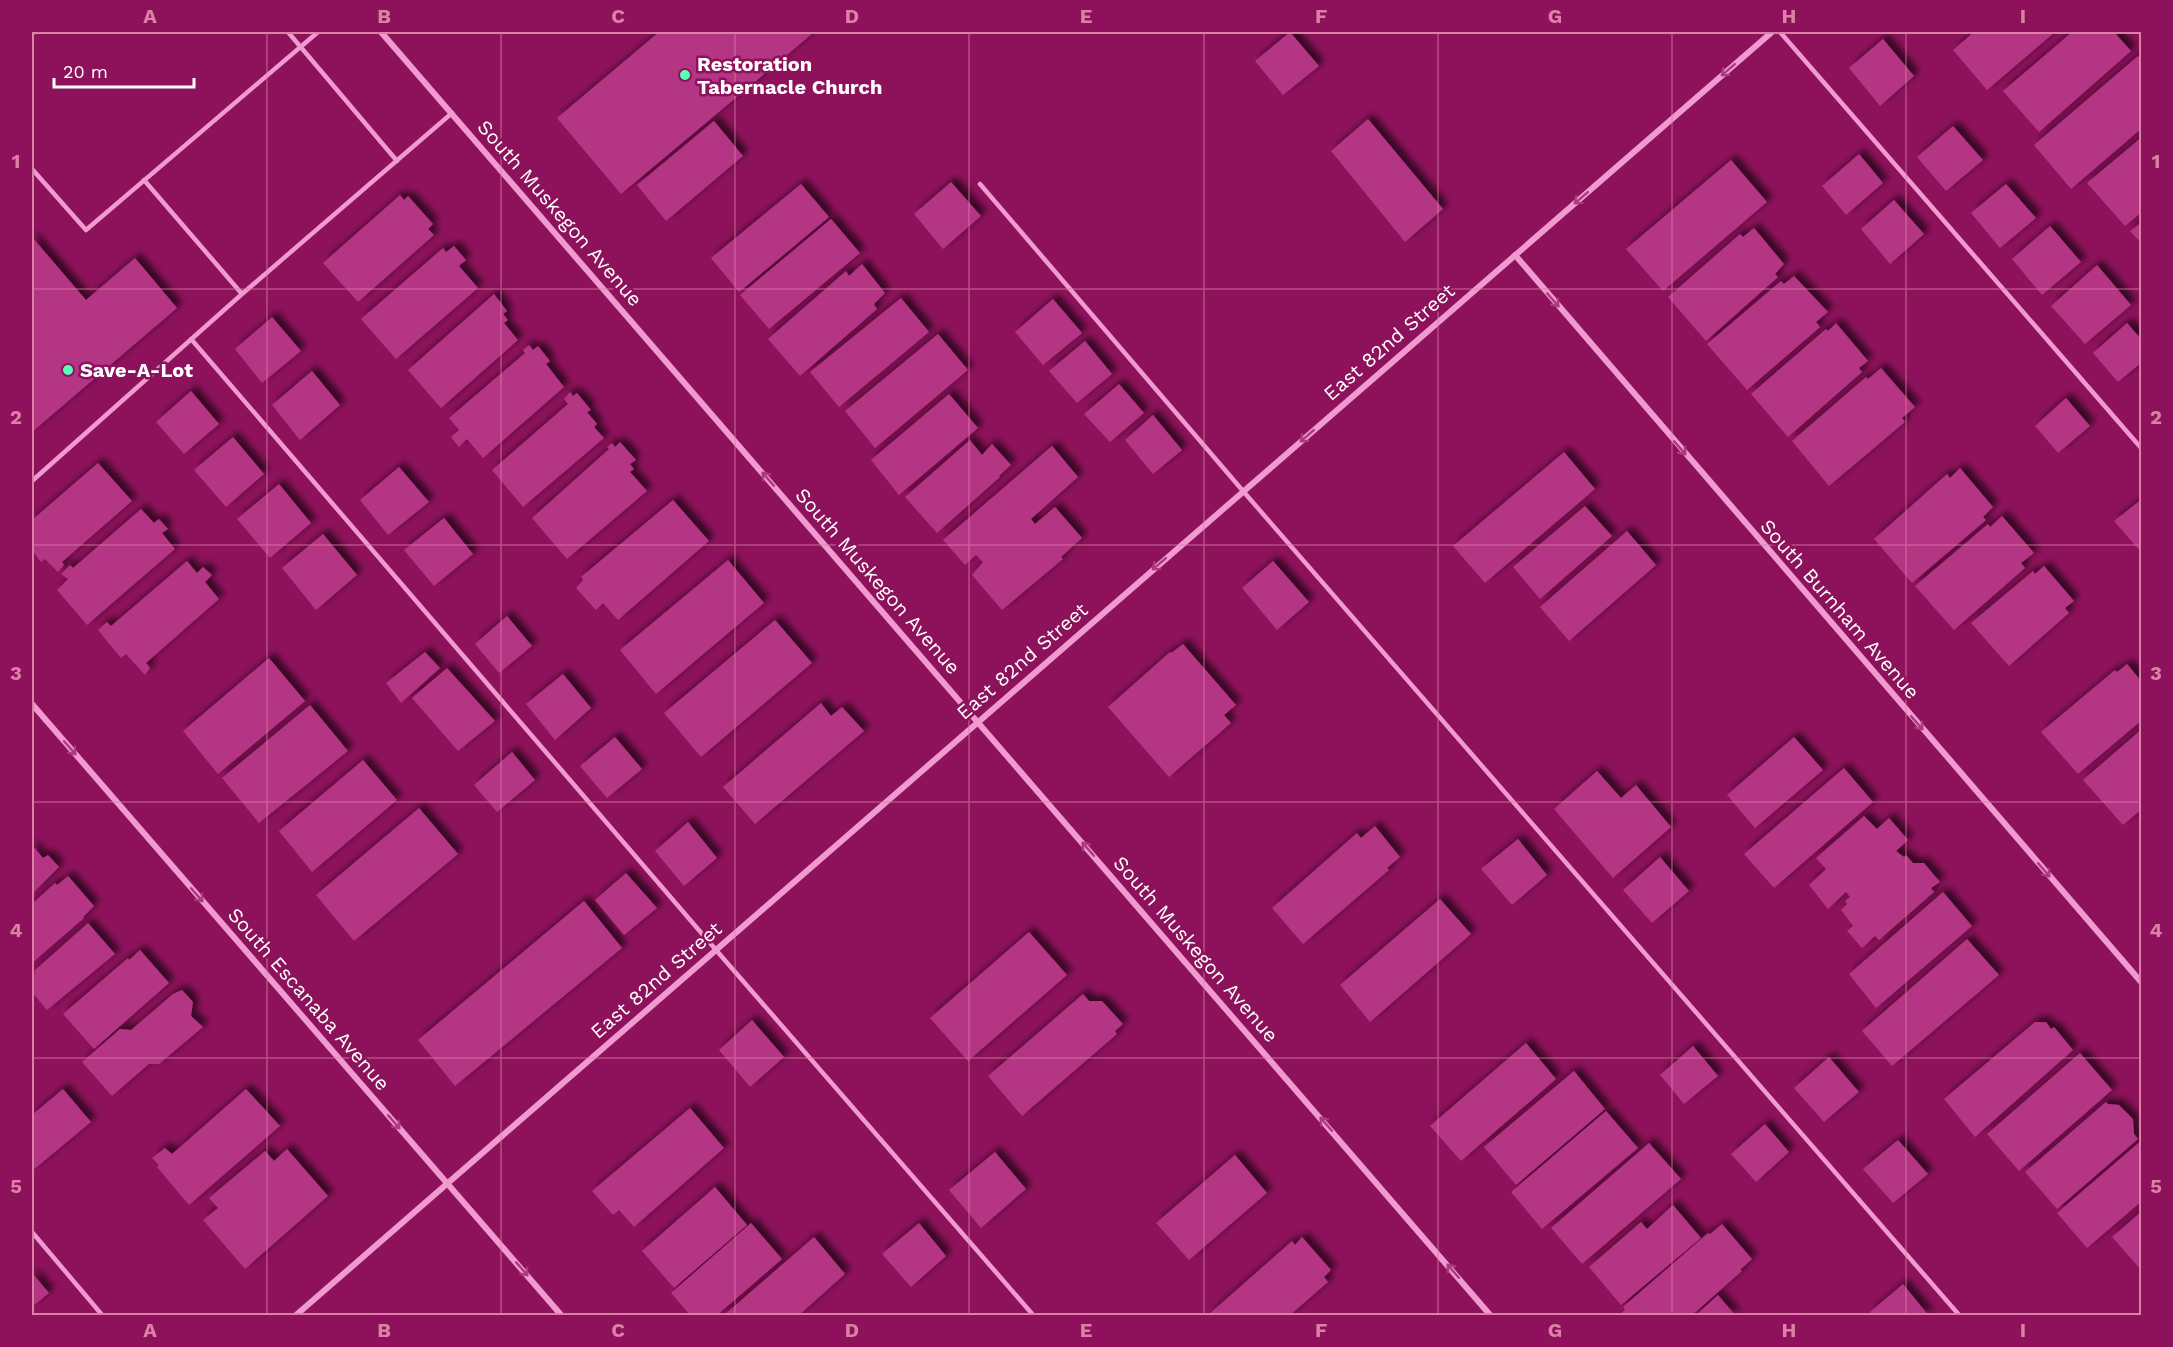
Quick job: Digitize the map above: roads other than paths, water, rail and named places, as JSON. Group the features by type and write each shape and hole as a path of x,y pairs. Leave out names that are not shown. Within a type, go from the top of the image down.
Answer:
{"street":[{"name":"South Muskegon Avenue","path":"381,32 1491,1316"},
{"name":"East 82nd Street","path":"294,1316 1772,32"},
{"name":"South Burnham Avenue","path":"1515,255 2142,983"},
{"name":"South Escanaba Avenue","path":"32,704 562,1316"}],"lane":[{"path":"288,32 397,161"},
{"path":"32,169 86,230 318,32"},
{"path":"1780,32 2142,449"},
{"path":"32,481 242,294 452,114"},
{"path":"144,180 242,294"},
{"path":"980,184 1243,491 1960,1316"},
{"path":"191,339 1034,1316"},
{"path":"32,1232 103,1316"}],"place":[{"name":"Restoration Tabernacle Church","path":"685,75"},
{"name":"Save-A-Lot","path":"68,370"}]}
